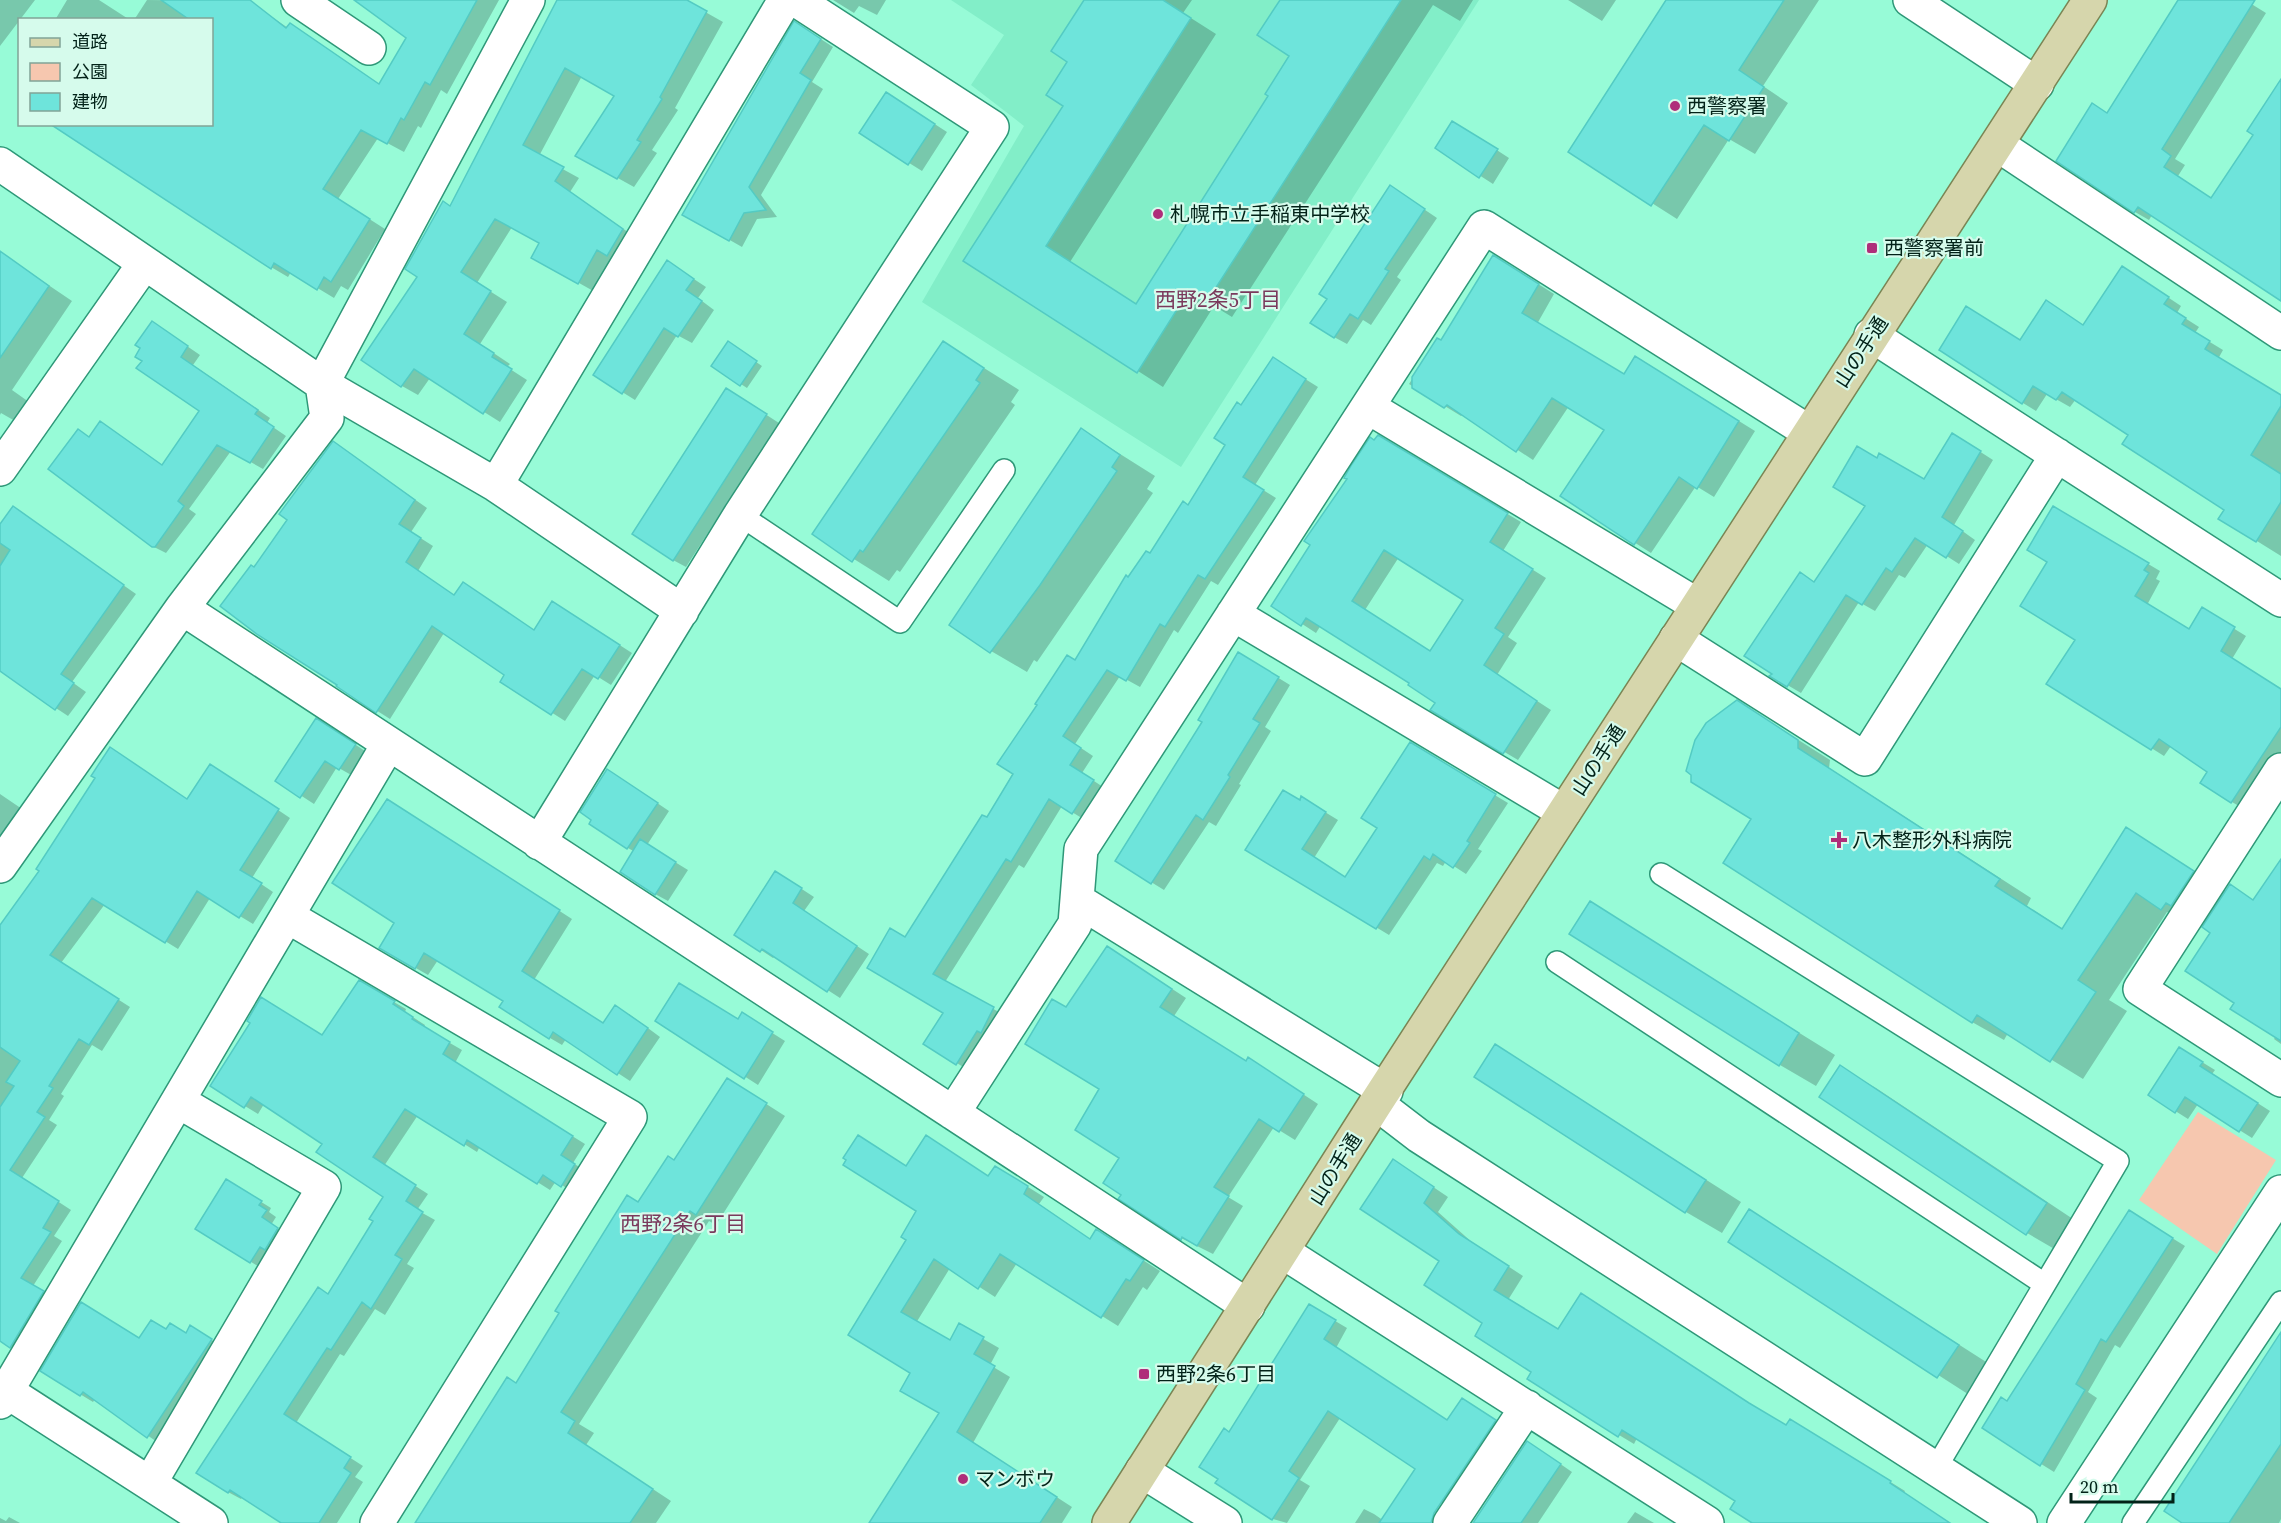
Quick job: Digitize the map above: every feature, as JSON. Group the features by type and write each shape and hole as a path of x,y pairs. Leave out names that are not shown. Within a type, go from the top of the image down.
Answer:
{"main road":[{"name":"山の手通","path":"1109,1523 1871,334 1998,145 2090,0"}],"street":[{"path":"298,0 369,48"},
{"path":"0,866 182,608 327,418 322,384 528,0"},
{"path":"496,485 785,0"},
{"path":"539,843 740,515 992,127 796,0"},
{"path":"1910,0 2037,84"},
{"path":"1998,145 2281,333"},
{"path":"0,164 322,384 496,485 682,611"},
{"path":"953,1113 1075,924 1081,849 1484,227 1809,432"},
{"path":"0,469 144,264"},
{"path":"1871,334 2281,600"},
{"path":"1368,407 1697,605"},
{"path":"1676,639 1865,759 2057,455"},
{"path":"182,608 1248,1306"},
{"path":"1233,614 1564,812"},
{"path":"211,1523 2,1393 388,745"},
{"path":"2281,770 2140,989 2281,1080"},
{"path":"1077,900 1381,1097 1429,1142 2020,1523"},
{"path":"287,916 630,1117 377,1523"},
{"path":"150,1483 324,1187 178,1101"},
{"path":"2064,1523 2281,1192"},
{"path":"1283,1252 1707,1523"},
{"path":"1450,1523 1527,1407"},
{"path":"1143,1471 1225,1523"}],"lane":[{"path":"740,515 900,621 1004,470"},
{"path":"1661,874 2118,1161 2043,1283 1936,1468"},
{"path":"1557,962 2043,1283"},
{"path":"2133,1523 2281,1302"}],"shaded area":[{"name":"札幌市立手稲東中学校","path":"951,0 1479,0 1181,467 922,302 1024,126 971,85 1004,35"}],"green space":[{"path":"2198,1112 2276,1160 2217,1254 2139,1200"}],"building":[{"path":"161,0 250,0 286,28 290,23 379,84 406,38 354,0 477,0 430,85 425,82 404,120 401,118 387,144 361,130 323,189 370,219 331,282 324,277 317,290 274,263 271,269 53,126 213,126 213,18 187,18"},
{"path":"557,0 687,0 707,11 660,97 662,99 637,140 641,142 617,179 575,156 614,96 565,68 523,145 564,167 555,181 623,229 607,256 597,250 578,284 531,258 539,243 495,219 461,272 491,291 464,334 494,353 492,357 512,369 483,414 414,369 401,387 361,360 417,277 405,269 443,201 450,206"},
{"path":"1084,0 1163,0 1191,18 1046,246 1136,304 1268,96 1265,94 1289,56 1257,35 1280,0 1401,0 1206,303 1188,292 1137,373 963,261 1063,106 1046,95 1067,62 1051,51"},
{"name":"西警察署","path":"1666,0 1784,0 1739,70 1764,87 1729,141 1704,125 1651,206 1568,152"},
{"path":"2178,0 2255,0 2162,149 2171,156 2164,167 2211,198 2253,135 2247,131 2281,79 2281,301 2138,207 2134,213 2056,161 2092,103 2107,113"},
{"path":"794,21 821,39 800,73 811,80 749,187 766,210 744,213 729,241 682,215"},
{"path":"886,92 935,124 908,165 859,133"},
{"path":"1452,121 1498,149 1479,178 1435,148"},
{"path":"1390,185 1425,209 1385,269 1389,271 1358,319 1350,314 1334,338 1310,323 1327,299 1319,294"},
{"path":"0,251 49,286 0,358"},
{"path":"1493,255 1539,284 1522,313 1624,374 1635,356 1739,421 1697,489 1679,477 1634,545 1560,496 1604,430 1552,398 1516,452 1447,405 1444,408 1412,388 1412,377 1437,338 1441,340"},
{"path":"667,260 694,279 686,290 702,301 678,337 664,328 622,394 593,375"},
{"path":"2122,266 2169,297 2164,304 2186,318 2182,324 2210,341 2205,349 2281,395 2281,406 2251,455 2281,474 2281,502 2256,542 2218,519 2224,510 2122,444 2128,435 2062,392 2056,400 2033,386 2022,404 1939,350 1966,306 2020,340 2046,300 2083,325"},
{"path":"152,321 188,346 181,357 258,410 255,414 274,427 250,463 217,445 178,501 184,506 155,547 48,469 78,429 89,437 100,421 162,465 199,411 136,368 142,361 135,357 140,348 135,345"},
{"path":"728,341 757,361 740,386 711,366"},
{"path":"943,341 984,368 976,380 980,383 863,552 860,550 852,562 812,534"},
{"path":"1273,357 1306,379 1243,477 1264,490 1205,579 1198,575 1165,627 1160,624 1126,681 1107,670 1063,736 1081,748 1070,765 1094,780 1072,814 1049,799 1011,862 1006,859 933,974 994,1007 981,1033 977,1031 956,1065 923,1044 943,1013 867,968 890,928 905,937 982,815 987,817 1013,774 997,764 1067,655 1075,660 1126,575 1128,577 1146,551 1150,553 1183,501 1188,505 1225,445 1214,438 1237,402 1241,405"},
{"path":"726,388 767,414 673,561 632,534"},
{"path":"1081,428 1120,455 1112,467 1117,471 1040,585 990,653 949,625"},
{"path":"1952,433 1981,451 1942,517 1963,531 1946,558 1915,538 1892,572 1886,568 1862,605 1846,595 1787,687 1744,656 1800,572 1814,582 1865,506 1833,487 1857,446 1877,458 1879,453 1924,479"},
{"path":"1378,435 1508,513 1490,542 1533,569 1495,628 1504,634 1484,665 1537,701 1503,754 1430,710 1435,703 1408,685 1409,683 1306,618 1301,626 1271,606 1310,545 1304,541 1347,479 1344,478 1370,437 1374,440","holes":["1384,550 1463,600 1430,651 1352,601"]},
{"path":"333,441 415,500 399,524 421,538 406,562 454,595 463,582 534,630 552,601 620,645 598,679 582,669 551,715 500,682 504,675 432,626 376,713 337,685 258,635 220,606 251,565 254,567 287,520 279,514"},
{"path":"13,506 124,585 61,674 74,683 55,710 0,671 0,566 10,550 0,543 0,524"},
{"path":"2053,506 2149,563 2144,570 2149,573 2135,596 2189,629 2202,607 2235,627 2221,651 2281,689 2281,727 2231,803 2200,783 2207,772 2159,739 2151,750 2046,684 2075,640 2020,606 2047,562 2027,550"},
{"path":"1238,652 1279,677 1253,719 1260,723 1228,775 1230,777 1203,820 1196,815 1151,884 1115,861 1202,722 1198,720"},
{"name":"八木整形外科病院","path":"1737,700 1798,740 1798,748 2000,879 1995,886 2062,929 2126,827 2194,871 2171,906 2166,903 2161,910 2136,893 2078,980 2096,992 2050,1062 1977,1015 1972,1023 1723,863 1751,819 1691,782 1691,775 1686,771 1695,740 1706,723"},
{"path":"316,718 356,744 339,770 325,761 300,798 275,781"},
{"path":"1410,742 1496,794 1467,841 1470,843 1453,868 1433,854 1430,860 1424,856 1376,929 1245,850 1283,790 1300,800 1301,796 1326,812 1302,849 1345,877 1377,828 1361,818"},
{"path":"110,747 187,799 210,764 279,809 240,870 262,883 239,918 197,891 165,943 92,898 50,955 119,999 89,1045 79,1039 49,1086 53,1088 37,1112 45,1117 10,1170 59,1201 43,1228 51,1232 21,1278 44,1291 10,1348 0,1341 0,1107 14,1086 6,1082 20,1061 0,1047 0,925 39,871 36,869 95,778 91,776"},
{"path":"607,769 658,803 627,849 589,824 591,820 580,812"},
{"path":"387,799 560,910 522,971 603,1023 615,1005 648,1028 617,1075 553,1032 549,1039 499,1007 503,1001 424,953 415,969 379,948 394,923 332,883"},
{"path":"640,839 676,862 655,895 620,872"},
{"path":"2281,859 2281,1041 2230,1009 2234,1003 2185,971 2210,933 2202,927 2230,884 2253,900"},
{"path":"775,871 802,888 793,903 857,946 827,992 762,949 760,952 734,935"},
{"path":"1590,901 1799,1033 1779,1066 1569,934"},
{"path":"1107,946 1172,989 1160,1007 1246,1061 1248,1057 1304,1094 1279,1132 1259,1119 1214,1187 1229,1196 1197,1246 1182,1237 1181,1240 1118,1199 1121,1195 1103,1183 1119,1158 1075,1130 1099,1089 1025,1044 1052,999 1066,1007"},
{"path":"359,980 395,1001 393,1004 413,1017 412,1019 450,1042 443,1054 573,1136 561,1155 575,1164 561,1187 543,1175 537,1184 467,1140 464,1146 405,1109 373,1157 416,1185 406,1201 423,1212 395,1255 402,1259 371,1309 362,1302 331,1350 327,1348 284,1414 351,1457 344,1468 351,1473 319,1523 281,1523 230,1490 228,1493 196,1473 318,1287 328,1294 373,1221 369,1219 383,1197 316,1152 322,1144 251,1097 244,1108 210,1086 250,1023 247,1021 261,997 322,1035"},
{"path":"679,983 738,1019 742,1012 773,1032 744,1079 655,1021"},
{"path":"1495,1044 1706,1180 1685,1213 1474,1077"},
{"path":"2179,1047 2203,1062 2200,1066 2258,1103 2239,1132 2185,1097 2175,1113 2148,1095"},
{"path":"1840,1065 2047,1203 2026,1235 1819,1097"},
{"path":"727,1078 767,1103 696,1215 690,1211 561,1412 575,1421 568,1433 653,1489 630,1523 415,1523 507,1377 516,1383 559,1313 555,1311 627,1195 638,1202 668,1156 674,1160"},
{"path":"858,1135 906,1166 926,1135 988,1176 995,1166 1028,1186 1024,1194 1090,1239 1096,1229 1144,1260 1130,1281 1126,1279 1101,1318 1000,1254 978,1289 934,1259 901,1312 950,1340 959,1323 984,1337 974,1354 995,1366 957,1432 1057,1497 1040,1523 869,1523 939,1413 900,1391 910,1373 848,1335 906,1240 901,1237 916,1211 843,1165 846,1160 843,1158"},
{"path":"1393,1159 1434,1187 1424,1203 1459,1234 1509,1266 1494,1290 1558,1329 1581,1293 1749,1403 1786,1425 1790,1419 1891,1481 1890,1483 1950,1523 1752,1523 1730,1509 1735,1501 1622,1430 1618,1437 1527,1379 1531,1372 1475,1336 1482,1323 1424,1285 1439,1261 1360,1209"},
{"path":"226,1179 262,1201 259,1205 267,1210 262,1217 278,1228 265,1250 260,1247 250,1263 195,1229"},
{"path":"1749,1209 1959,1345 1937,1378 1728,1242"},
{"path":"2129,1210 2173,1238 2106,1342 2101,1339 2076,1384 2085,1390 2040,1466 1982,1428 2001,1397 2007,1401"},
{"path":"81,1302 139,1338 151,1320 166,1329 170,1323 186,1333 190,1325 212,1339 147,1438 83,1392 80,1396 40,1371"},
{"path":"1309,1304 1336,1320 1324,1339 1447,1420 1462,1398 1496,1420 1434,1513 1431,1523 1379,1523 1415,1469 1328,1411 1289,1471 1299,1478 1272,1520 1215,1483 1218,1479 1199,1467 1224,1428 1229,1432"},
{"path":"2281,1332 2281,1444 2229,1523 2182,1523 2164,1511"},
{"path":"1527,1441 1561,1464 1521,1523 1473,1523"}],"place":[{"name":"西警察署","path":"1675,106"},
{"name":"札幌市立手稲東中学校","path":"1158,214"},
{"name":"西警察署前","path":"1872,248"},
{"name":"八木整形外科病院","path":"1839,840"},
{"name":"西野2条6丁目","path":"1144,1374"},
{"name":"マンボウ","path":"963,1479"}],"district":[{"name":"西野2条5丁目","path":"1218,300"},
{"name":"西野2条6丁目","path":"683,1224"}]}
